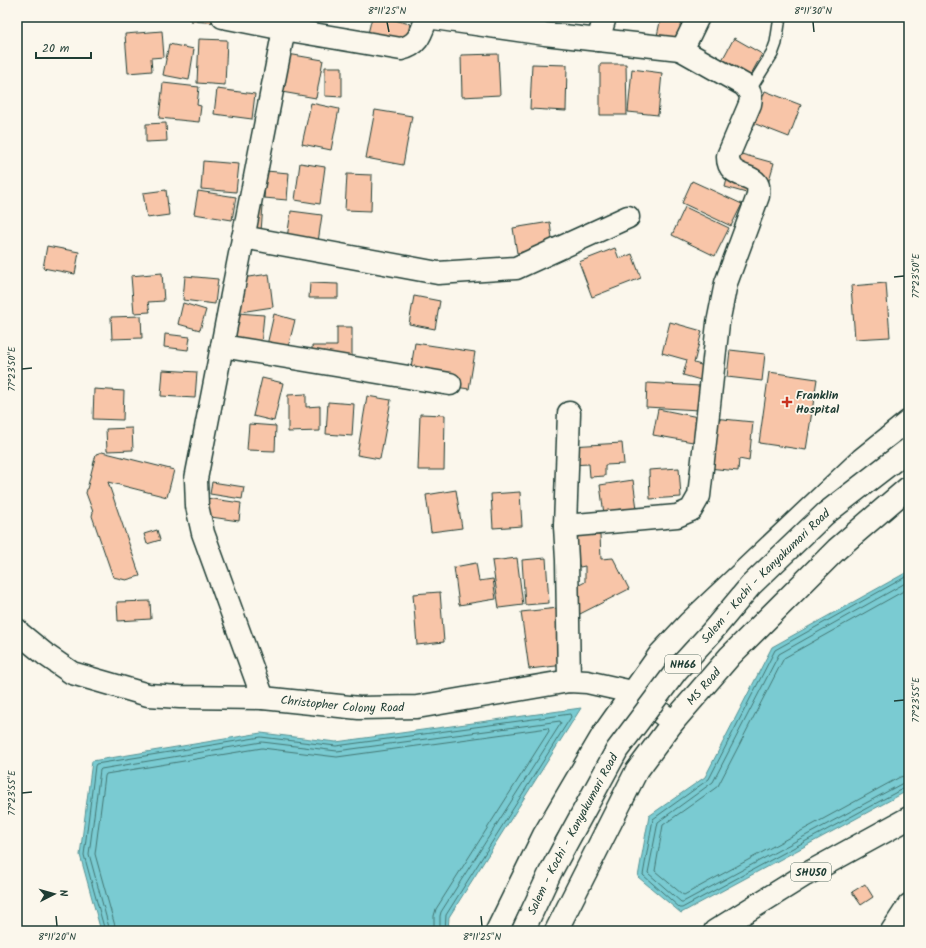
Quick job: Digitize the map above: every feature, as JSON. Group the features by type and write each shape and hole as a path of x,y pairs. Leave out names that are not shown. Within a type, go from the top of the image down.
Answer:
{"main road":[{"path":"223,17 285,23 401,49 408,48 416,41 427,17 545,34 682,50 744,85 749,91 752,97 750,104 728,156 728,162 730,168 735,172 756,182 759,187 758,196 726,283 719,317 698,496 691,510 677,516 565,526"},
{"path":"598,40 605,17"},
{"path":"682,50 698,17"},
{"path":"263,698 203,533 197,506 196,479 285,23"},
{"path":"243,237 438,273 516,268 628,217"},
{"path":"222,346 450,384"},
{"path":"569,413 565,526 569,681"},
{"path":"498,931 544,835 604,733 660,654 689,623 862,459 909,421"},
{"name":"Salem - Kochi - Kanyakumari Road","path":"523,931 550,873 617,750 677,670 710,634 751,585 820,519 909,449"},
{"name":"MS Road","path":"556,931 636,772 673,722 730,656 838,549 909,486"},
{"name":"Christopher Colony Road","path":"17,630 46,655 72,673 148,695 263,698 359,708 417,707 569,681 587,682 632,692 673,722"},
{"name":"SHU50","path":"715,931 805,876 909,818"},
{"path":"892,931 909,905"}],"lane":[{"path":"749,91 772,54 776,43 780,17"}],"water":[{"path":"909,571 909,790 681,913 638,877 649,816 705,777 772,647"},
{"path":"581,708 449,917 448,931 320,931 318,929 312,931 101,931 80,855 92,761 261,733 336,742"}],"building":[{"path":"192,17 219,17 219,23 191,21"},
{"path":"372,17 383,17 410,24 402,59 364,50"},
{"path":"661,17 690,17 681,61 653,55"},
{"path":"162,31 164,57 151,58 152,71 128,73 125,34"},
{"path":"734,38 762,54 742,91 714,75"},
{"path":"199,39 227,40 225,85 197,83"},
{"path":"169,44 194,49 189,80 163,75"},
{"path":"282,53 323,60 316,98 276,91"},
{"path":"498,54 500,95 462,97 461,55"},
{"path":"532,64 567,65 566,111 530,109"},
{"path":"600,64 626,64 627,115 600,115"},
{"path":"325,67 342,67 342,97 325,96"},
{"path":"632,69 662,73 658,115 628,112"},
{"path":"163,83 199,87 197,105 201,106 199,122 159,118"},
{"path":"217,89 255,94 252,119 214,114"},
{"path":"765,91 801,105 789,137 753,123"},
{"path":"311,103 339,109 331,150 302,144"},
{"path":"375,110 412,116 403,165 366,158"},
{"path":"166,123 167,141 146,142 146,124"},
{"path":"734,152 774,163 764,198 725,187"},
{"path":"203,161 239,164 236,192 201,189"},
{"path":"300,163 325,167 320,204 295,200"},
{"path":"266,171 289,173 287,200 264,198"},
{"path":"347,174 372,175 371,211 345,210"},
{"path":"692,181 742,204 731,226 682,203"},
{"path":"166,190 169,215 147,218 143,193"},
{"path":"198,191 236,197 232,220 194,214"},
{"path":"252,204 263,206 261,231 249,229"},
{"path":"685,207 729,228 715,256 672,235"},
{"path":"291,211 322,215 318,242 287,238"},
{"path":"550,222 553,247 517,253 513,228"},
{"path":"47,246 79,252 75,274 43,268"},
{"path":"615,248 619,259 632,254 641,278 592,297 579,262"},
{"path":"162,273 164,301 148,302 150,312 134,313 131,276"},
{"path":"269,274 273,307 240,312 235,279"},
{"path":"185,276 218,279 215,304 183,300"},
{"path":"310,283 338,284 338,298 309,298"},
{"path":"886,283 890,337 855,339 851,286"},
{"path":"414,296 440,301 435,329 409,324"},
{"path":"183,303 206,310 200,330 178,324"},
{"path":"238,313 264,315 260,355 234,353"},
{"path":"274,314 295,320 285,359 265,354"},
{"path":"141,316 142,338 112,339 111,317"},
{"path":"670,322 702,331 694,363 708,367 704,381 683,375 687,360 662,353"},
{"path":"337,327 352,327 352,371 312,372 312,346 337,346"},
{"path":"165,334 190,337 188,350 164,347"},
{"path":"415,343 475,352 469,389 409,380"},
{"path":"730,350 765,354 762,381 727,377"},
{"path":"163,370 197,372 195,398 161,396"},
{"path":"769,372 817,379 806,450 759,443"},
{"path":"262,378 283,383 274,421 253,416"},
{"path":"647,383 700,386 699,410 646,407"},
{"path":"94,389 124,391 123,420 93,419"},
{"path":"306,394 306,407 320,406 320,431 288,432 288,395"},
{"path":"367,396 391,400 380,459 357,455"},
{"path":"328,402 354,404 352,436 326,434"},
{"path":"658,409 698,417 693,442 653,435"},
{"path":"420,414 445,415 444,470 418,470"},
{"path":"713,418 753,422 749,461 739,459 738,471 708,468"},
{"path":"249,424 276,426 275,451 247,450"},
{"path":"132,428 133,450 107,451 106,429"},
{"path":"622,443 624,464 605,465 605,476 590,477 589,464 571,465 570,446"},
{"path":"102,452 174,470 167,497 108,482 140,576 126,580 113,577 92,516 93,512 86,493 96,454"},
{"path":"679,468 681,497 650,499 649,470"},
{"path":"633,480 638,516 605,521 600,485"},
{"path":"212,482 244,487 242,499 210,494"},
{"path":"456,490 462,528 431,532 426,495"},
{"path":"520,492 522,526 493,528 491,494"},
{"path":"206,498 241,503 239,521 204,516"},
{"path":"157,530 160,540 147,544 144,534"},
{"path":"600,535 601,559 613,558 629,589 576,616 564,593 585,582 585,566 580,567 572,550 571,536"},
{"path":"517,558 523,605 499,608 492,561"},
{"path":"546,558 549,603 525,605 522,560"},
{"path":"476,563 479,581 493,579 496,599 459,605 454,567"},
{"path":"440,592 444,642 417,645 413,594"},
{"path":"150,601 151,619 118,621 117,602"},
{"path":"558,608 565,665 529,669 521,612"},
{"path":"865,884 873,897 861,905 852,892"}],"place":[{"name":"Franklin Hospital","path":"787,402"}]}
